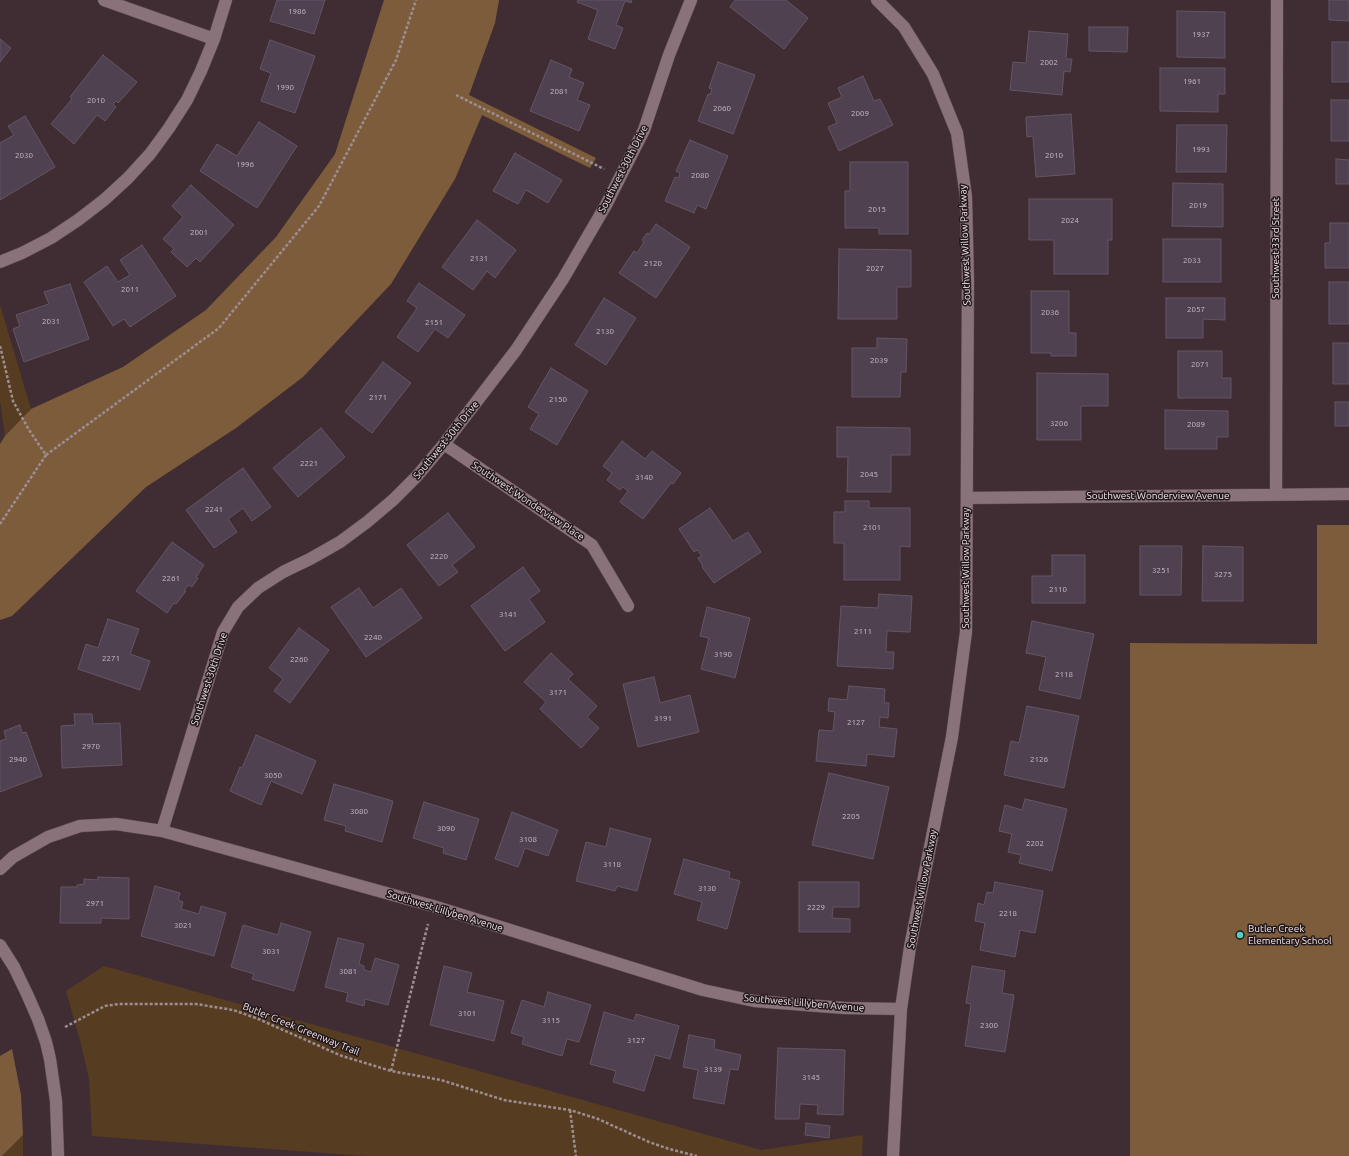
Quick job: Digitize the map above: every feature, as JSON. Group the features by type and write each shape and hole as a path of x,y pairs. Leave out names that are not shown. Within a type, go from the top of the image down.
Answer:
{"street":[{"path":"104,0 214,39"},
{"path":"0,262 22,253 51,238 78,220 104,200 128,178 150,154 183,106 201,71 214,39 226,0"},
{"name":"Southwest 30th Drive","path":"162,830 223,632 238,607 258,588 283,572 340,542 394,500 418,476 516,350 563,278 606,205 644,130 669,55 691,0"},
{"name":"Southwest Willow Parkway","path":"877,0 904,27 933,74 957,133 966,197 968,280 966,632 952,737 910,947 901,1009 893,1156"},
{"name":"Southwest 33rd Street","path":"1276,495 1277,0"},
{"name":"Southwest Wonderview Place","path":"444,444 592,545 628,606"},
{"name":"Southwest Wonderview Avenue","path":"967,498 1349,494"},
{"name":"Southwest Lillyben Avenue","path":"0,869 13,857 48,837 80,826 116,824 162,830 433,906 703,990 754,1001 844,1008 901,1009"},
{"path":"0,945 14,966 46,1042 56,1101 58,1156"}],"path":[{"path":"0,524 46,454 219,328 318,206 396,60 416,0"},
{"path":"456,95 620,177"},
{"path":"0,346 13,401 29,430 46,454"},
{"path":"391,1071 433,906"},
{"name":"Butler Creek Greenway Trail","path":"65,1027 105,1006 127,1004 196,1004 233,1010 256,1018 342,1056 391,1071 441,1080 504,1100 570,1110 598,1119 627,1133 669,1149 697,1156"},
{"path":"570,1110 576,1156"}],"shaded area":[{"path":"384,0 499,0 495,23 469,95 596,158 590,168 482,115 455,179 391,284 303,377 236,428 146,487 12,616 0,620 0,444 5,436 31,409 123,367 206,310 276,237 335,154"},
{"path":"0,305 31,409 5,436 0,401"},
{"name":"Butler Creek Elementary School","path":"1317,525 1349,525 1349,1156 1130,1156 1130,643 1317,644"},
{"path":"104,966 761,1150 863,1135 862,1156 366,1156 92,1136 89,1079 66,991"},
{"path":"12,1049 21,1095 23,1135 2,1156 0,1156 0,1056"},
{"path":"23,1135 23,1156 2,1156"}],"building":[{"path":"277,0 325,0 314,34 270,21"},
{"path":"578,0 632,0 631,3 625,1 616,25 623,28 615,49 588,39 598,10 577,2"},
{"path":"735,0 786,0 808,18 784,49 730,7"},
{"path":"1329,0 1349,0 1349,21 1329,20"},
{"path":"1177,11 1225,12 1225,58 1177,57"},
{"path":"1089,27 1128,27 1127,52 1089,51"},
{"path":"1029,31 1068,34 1066,59 1072,59 1070,72 1064,71 1062,95 1010,90 1013,62 1026,63"},
{"path":"0,39 11,48 0,62"},
{"path":"270,40 315,56 295,113 261,101 271,73 260,69"},
{"path":"1332,42 1349,42 1349,82 1332,82"},
{"path":"103,55 137,82 118,103 116,101 113,104 116,107 105,121 97,115 74,144 51,124 72,99 70,97"},
{"path":"551,60 572,69 569,77 584,83 577,100 590,105 579,131 530,111"},
{"path":"718,62 755,75 733,134 698,121 708,94 710,95 712,89 709,88"},
{"path":"1160,68 1225,68 1225,94 1218,94 1218,112 1160,111"},
{"path":"863,76 874,101 880,99 893,125 839,151 828,127 837,123 828,103 842,97 838,88"},
{"path":"1331,100 1349,100 1349,141 1331,141"},
{"path":"1071,114 1075,174 1036,177 1033,136 1027,137 1026,117"},
{"path":"25,116 55,167 0,200 0,143 14,135 8,126"},
{"path":"259,122 297,146 257,208 200,171 217,144 237,156"},
{"path":"1177,125 1227,125 1226,172 1176,172"},
{"path":"690,140 728,156 706,209 697,205 694,213 665,201 675,177 679,178 680,173 676,171"},
{"path":"515,153 562,180 548,203 526,190 518,204 493,191"},
{"path":"1336,159 1349,160 1349,184 1336,184"},
{"path":"850,162 908,162 908,234 879,234 879,228 845,228 845,191 850,191"},
{"path":"1173,183 1223,184 1223,227 1172,226"},
{"path":"191,185 234,225 200,262 196,258 187,267 171,252 174,249 163,239 183,217 172,206"},
{"path":"1029,199 1112,199 1112,240 1108,240 1108,274 1054,274 1054,240 1029,240"},
{"path":"477,220 516,250 495,278 487,271 473,290 442,267"},
{"path":"1330,223 1349,223 1349,268 1325,268 1325,243 1330,243"},
{"path":"656,224 690,247 656,298 619,273 634,251 637,253 644,242 642,240 647,233 649,234"},
{"path":"1163,239 1221,239 1221,282 1163,282"},
{"path":"142,245 176,296 130,327 124,319 113,326 84,282 107,266 118,282 130,275 120,260"},
{"path":"839,249 911,250 911,287 897,287 897,319 838,319"},
{"path":"1329,282 1349,282 1349,324 1329,324"},
{"path":"419,283 465,315 448,338 435,329 418,352 397,337 417,308 407,301"},
{"path":"70,284 89,339 24,362 13,329 20,326 16,315 49,304 44,292"},
{"path":"1031,291 1069,291 1069,333 1076,333 1076,356 1051,356 1051,353 1031,353"},
{"path":"604,298 636,318 606,365 575,345"},
{"path":"1166,298 1225,298 1225,320 1203,319 1203,338 1166,338"},
{"path":"877,338 907,339 906,372 901,372 900,397 852,397 852,348 877,348"},
{"path":"1333,343 1349,343 1349,384 1333,384"},
{"path":"1178,351 1222,351 1222,378 1231,378 1231,398 1178,398"},
{"path":"383,362 411,383 372,433 345,412"},
{"path":"551,368 588,391 557,445 530,429 539,414 528,407"},
{"path":"1037,373 1108,374 1108,406 1081,406 1081,440 1037,440"},
{"path":"1335,402 1349,402 1349,426 1335,426"},
{"path":"1165,410 1228,411 1228,437 1217,437 1217,449 1165,449"},
{"path":"837,427 910,428 910,455 891,455 891,492 847,492 848,457 837,457"},
{"path":"321,428 345,457 298,497 273,468"},
{"path":"622,441 645,459 652,451 681,473 673,484 671,483 643,519 620,502 628,491 623,487 620,490 607,480 612,473 603,466"},
{"path":"243,468 271,507 252,521 243,508 228,519 237,532 214,548 186,510"},
{"path":"845,501 869,501 869,508 910,508 910,547 900,546 900,580 844,580 844,543 834,543 834,512 845,512"},
{"path":"710,508 733,541 748,532 761,552 714,583 702,567 703,566 698,558 702,556 697,550 694,552 679,529"},
{"path":"448,513 475,547 452,565 458,572 439,586 407,545"},
{"path":"172,542 204,565 196,577 198,578 192,587 188,585 184,591 186,591 176,604 174,603 167,613 136,591"},
{"path":"1140,546 1182,546 1181,595 1140,595"},
{"path":"1203,546 1243,547 1243,601 1202,601"},
{"path":"1052,555 1085,555 1085,603 1032,603 1032,576 1052,576"},
{"path":"523,567 540,591 529,599 545,622 505,651 471,606"},
{"path":"359,588 373,608 401,588 422,618 366,657 331,607"},
{"path":"879,594 912,596 910,632 887,631 886,652 894,652 893,669 837,666 841,606 878,608"},
{"path":"707,607 750,618 735,678 701,669 709,638 700,636"},
{"path":"108,619 139,629 130,654 150,661 140,690 78,669 86,644 98,648"},
{"path":"1032,621 1094,634 1080,699 1039,690 1046,657 1026,653"},
{"path":"299,628 329,650 290,703 274,691 283,679 269,668"},
{"path":"551,653 573,674 568,679 597,706 587,717 599,728 581,748 540,709 546,702 524,682"},
{"path":"654,677 660,703 690,695 699,732 638,747 623,684"},
{"path":"849,686 885,689 884,703 889,703 888,718 880,717 879,727 897,729 894,757 867,754 866,766 816,761 819,730 833,731 835,712 828,711 829,698 847,700"},
{"path":"1027,706 1079,716 1064,788 1004,775 1011,741 1019,743"},
{"path":"74,714 92,714 93,724 120,723 122,765 62,768 61,726 75,725"},
{"path":"20,725 22,733 26,732 42,776 0,792 0,741 6,739 4,731"},
{"path":"256,735 316,761 302,794 271,781 261,805 230,791"},
{"path":"829,773 889,787 873,859 812,845"},
{"path":"334,784 393,801 382,842 345,831 346,826 324,820"},
{"path":"1025,799 1067,809 1052,871 1019,863 1021,855 1008,852 1012,834 999,831 1005,805 1022,810"},
{"path":"424,802 479,819 466,860 443,853 444,848 413,838"},
{"path":"512,812 558,830 548,856 525,848 518,867 495,859"},
{"path":"610,828 651,839 637,891 617,886 615,891 576,881 586,842 606,847"},
{"path":"684,859 730,872 729,878 740,881 727,929 697,920 702,902 674,894"},
{"path":"98,877 129,878 129,919 101,918 101,923 60,923 61,887 77,887 77,885 84,884 84,879 98,880"},
{"path":"799,882 859,882 859,907 833,907 832,918 850,919 850,932 799,932"},
{"path":"995,882 1043,891 1035,933 1020,930 1015,957 980,950 985,923 975,921 978,903 984,905 987,892 993,893"},
{"path":"155,886 180,893 178,900 183,902 181,909 199,914 201,906 226,913 214,956 141,936"},
{"path":"281,923 311,932 294,991 252,979 254,974 231,967 243,925 278,935"},
{"path":"338,938 364,944 359,964 364,966 364,970 371,972 375,958 399,965 388,1005 365,999 364,1006 346,1001 348,993 325,987"},
{"path":"444,966 472,973 467,992 504,1001 494,1041 430,1025"},
{"path":"972,966 1005,971 1002,993 1014,995 1005,1052 965,1046 971,1004 966,1003"},
{"path":"548,992 591,1005 579,1042 567,1039 562,1056 522,1044 524,1037 511,1033 522,1000 544,1007"},
{"path":"604,1012 634,1021 636,1014 679,1026 670,1059 655,1055 644,1091 613,1082 616,1071 590,1064"},
{"path":"689,1035 715,1040 714,1049 741,1055 738,1070 730,1069 724,1104 693,1098 698,1070 683,1067"},
{"path":"778,1048 845,1050 843,1115 817,1114 818,1105 800,1104 799,1119 775,1119"},
{"path":"806,1123 830,1126 829,1138 805,1135"}],"place":[{"name":"Butler Creek Elementary School","path":"1240,935"}]}
